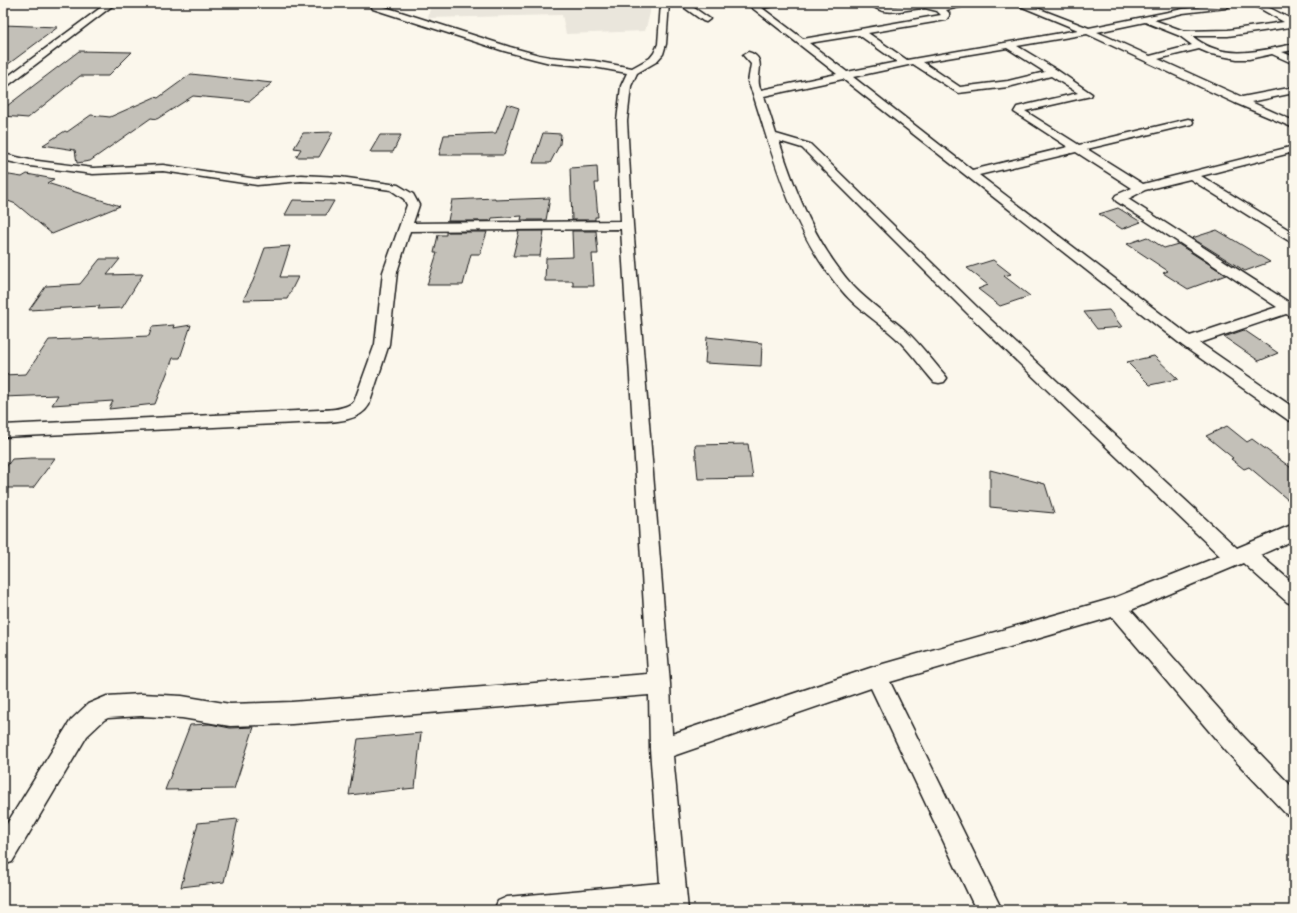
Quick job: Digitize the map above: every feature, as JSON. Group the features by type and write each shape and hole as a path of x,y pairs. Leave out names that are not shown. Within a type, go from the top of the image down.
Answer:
{"street":[{"path":"3,86 112,3"},
{"path":"374,3 376,7 507,49 550,60 594,64 632,71"},
{"path":"507,910 675,903 661,749 659,684 627,225 622,121 626,86 632,71 658,54 662,44 665,3"},
{"path":"682,3 706,19"},
{"path":"752,5 777,3"},
{"path":"874,3 878,7 884,9 925,6 940,9 966,3"},
{"path":"1017,3 1088,31 1238,101 1294,125"},
{"path":"1175,3 1183,11"},
{"path":"758,94 915,61 1088,31 1183,11 1226,6 1230,3"},
{"path":"1146,19 1169,30 1183,34 1228,33 1290,24 1290,22 1284,18 1254,3"},
{"path":"752,5 1188,342 1294,416"},
{"path":"801,42 943,18 945,13 940,9"},
{"path":"861,32 905,63"},
{"path":"1183,34 1200,46 1214,52 1239,57 1259,55 1294,47"},
{"path":"1009,45 1087,94 1021,109 1019,112 1141,188"},
{"path":"1149,59 1200,46"},
{"path":"1273,51 1294,61"},
{"path":"748,55 756,63 752,80 754,88 758,94 776,152 797,208 825,258 848,289 871,311 902,336 939,378"},
{"path":"915,61 958,90 973,90 1008,84 1054,72"},
{"path":"1238,101 1294,90"},
{"path":"970,174 1077,147 1188,122"},
{"path":"772,136 806,146 973,311 1240,556 1294,596"},
{"path":"1292,309 1121,199 1121,196 1141,188 1193,176 1294,149"},
{"path":"1279,154 1294,161"},
{"path":"3,157 30,163 93,171 163,168 257,182 308,179 340,180 394,187 409,197 413,205 390,272 382,344 361,405 356,411 340,414 292,417 3,430"},
{"path":"1193,176 1294,238"},
{"path":"406,227 627,225"},
{"path":"1188,342 1292,309"},
{"path":"661,749 876,676 1116,608 1294,532"},
{"path":"1116,608 1234,743 1294,806"},
{"path":"876,676 989,910"},
{"path":"3,853 79,728 96,712 107,707 141,705 182,707 230,715 292,713 659,684"}],"shaded area":[{"path":"431,3 650,3 650,13 645,31 566,34 562,15 428,18"}],"building":[{"path":"3,25 58,27 3,68"},
{"path":"79,51 132,52 108,76 80,76 28,118 3,116 3,109"},
{"path":"191,74 272,83 250,101 193,96 157,119 151,118 90,161 77,163 75,150 43,145 65,131 67,132 91,115 110,117 155,97 158,98"},
{"path":"507,104 519,108 504,155 439,155 444,135 496,133"},
{"path":"333,132 319,157 296,157 301,149 294,148 303,133"},
{"path":"543,133 561,134 560,144 550,163 533,163"},
{"path":"380,135 401,135 393,152 370,152"},
{"path":"597,166 598,183 595,183 598,217 595,217 595,220 572,220 570,168"},
{"path":"3,174 22,177 27,174 54,179 47,183 120,206 52,234 16,204 3,199"},
{"path":"495,198 495,200 550,198 546,220 521,220 522,216 492,218 491,221 448,221 452,200"},
{"path":"293,200 334,201 326,215 285,215"},
{"path":"1118,208 1141,222 1122,229 1099,214"},
{"path":"1217,230 1270,262 1245,271 1192,238"},
{"path":"519,231 544,231 540,256 513,256"},
{"path":"572,231 596,231 598,254 592,254 594,286 573,286 573,281 545,281 546,258 573,257"},
{"path":"446,232 487,232 480,254 471,254 463,285 427,285 437,253 434,253 438,235 446,235"},
{"path":"1147,237 1164,248 1178,244 1226,275 1188,289 1163,273 1168,271 1127,244"},
{"path":"290,246 280,277 298,277 287,299 243,300 253,281 265,248"},
{"path":"100,259 120,259 107,275 143,274 122,308 98,309 100,306 29,310 46,286 80,284"},
{"path":"993,260 1011,274 1004,276 1030,296 1000,306 978,289 988,285 967,268"},
{"path":"1109,310 1122,327 1097,329 1084,312"},
{"path":"174,325 173,328 191,325 180,358 173,358 155,404 109,409 113,401 52,405 58,395 3,397 3,375 26,374 49,340 149,336 152,327"},
{"path":"1244,330 1278,353 1259,361 1224,337"},
{"path":"707,337 762,343 761,366 705,363"},
{"path":"1154,356 1178,379 1150,385 1127,362"},
{"path":"1227,426 1247,442 1252,439 1294,470 1294,505 1249,467 1244,469 1231,459 1233,458 1206,436"},
{"path":"748,444 753,478 698,479 695,445"},
{"path":"55,458 33,488 3,488 3,471 12,459"},
{"path":"990,470 1045,484 1054,513 990,507"},
{"path":"210,724 230,728 254,727 234,789 165,790 190,725"},
{"path":"421,733 415,788 349,795 358,739"},
{"path":"238,819 224,882 181,887 198,823"}]}
